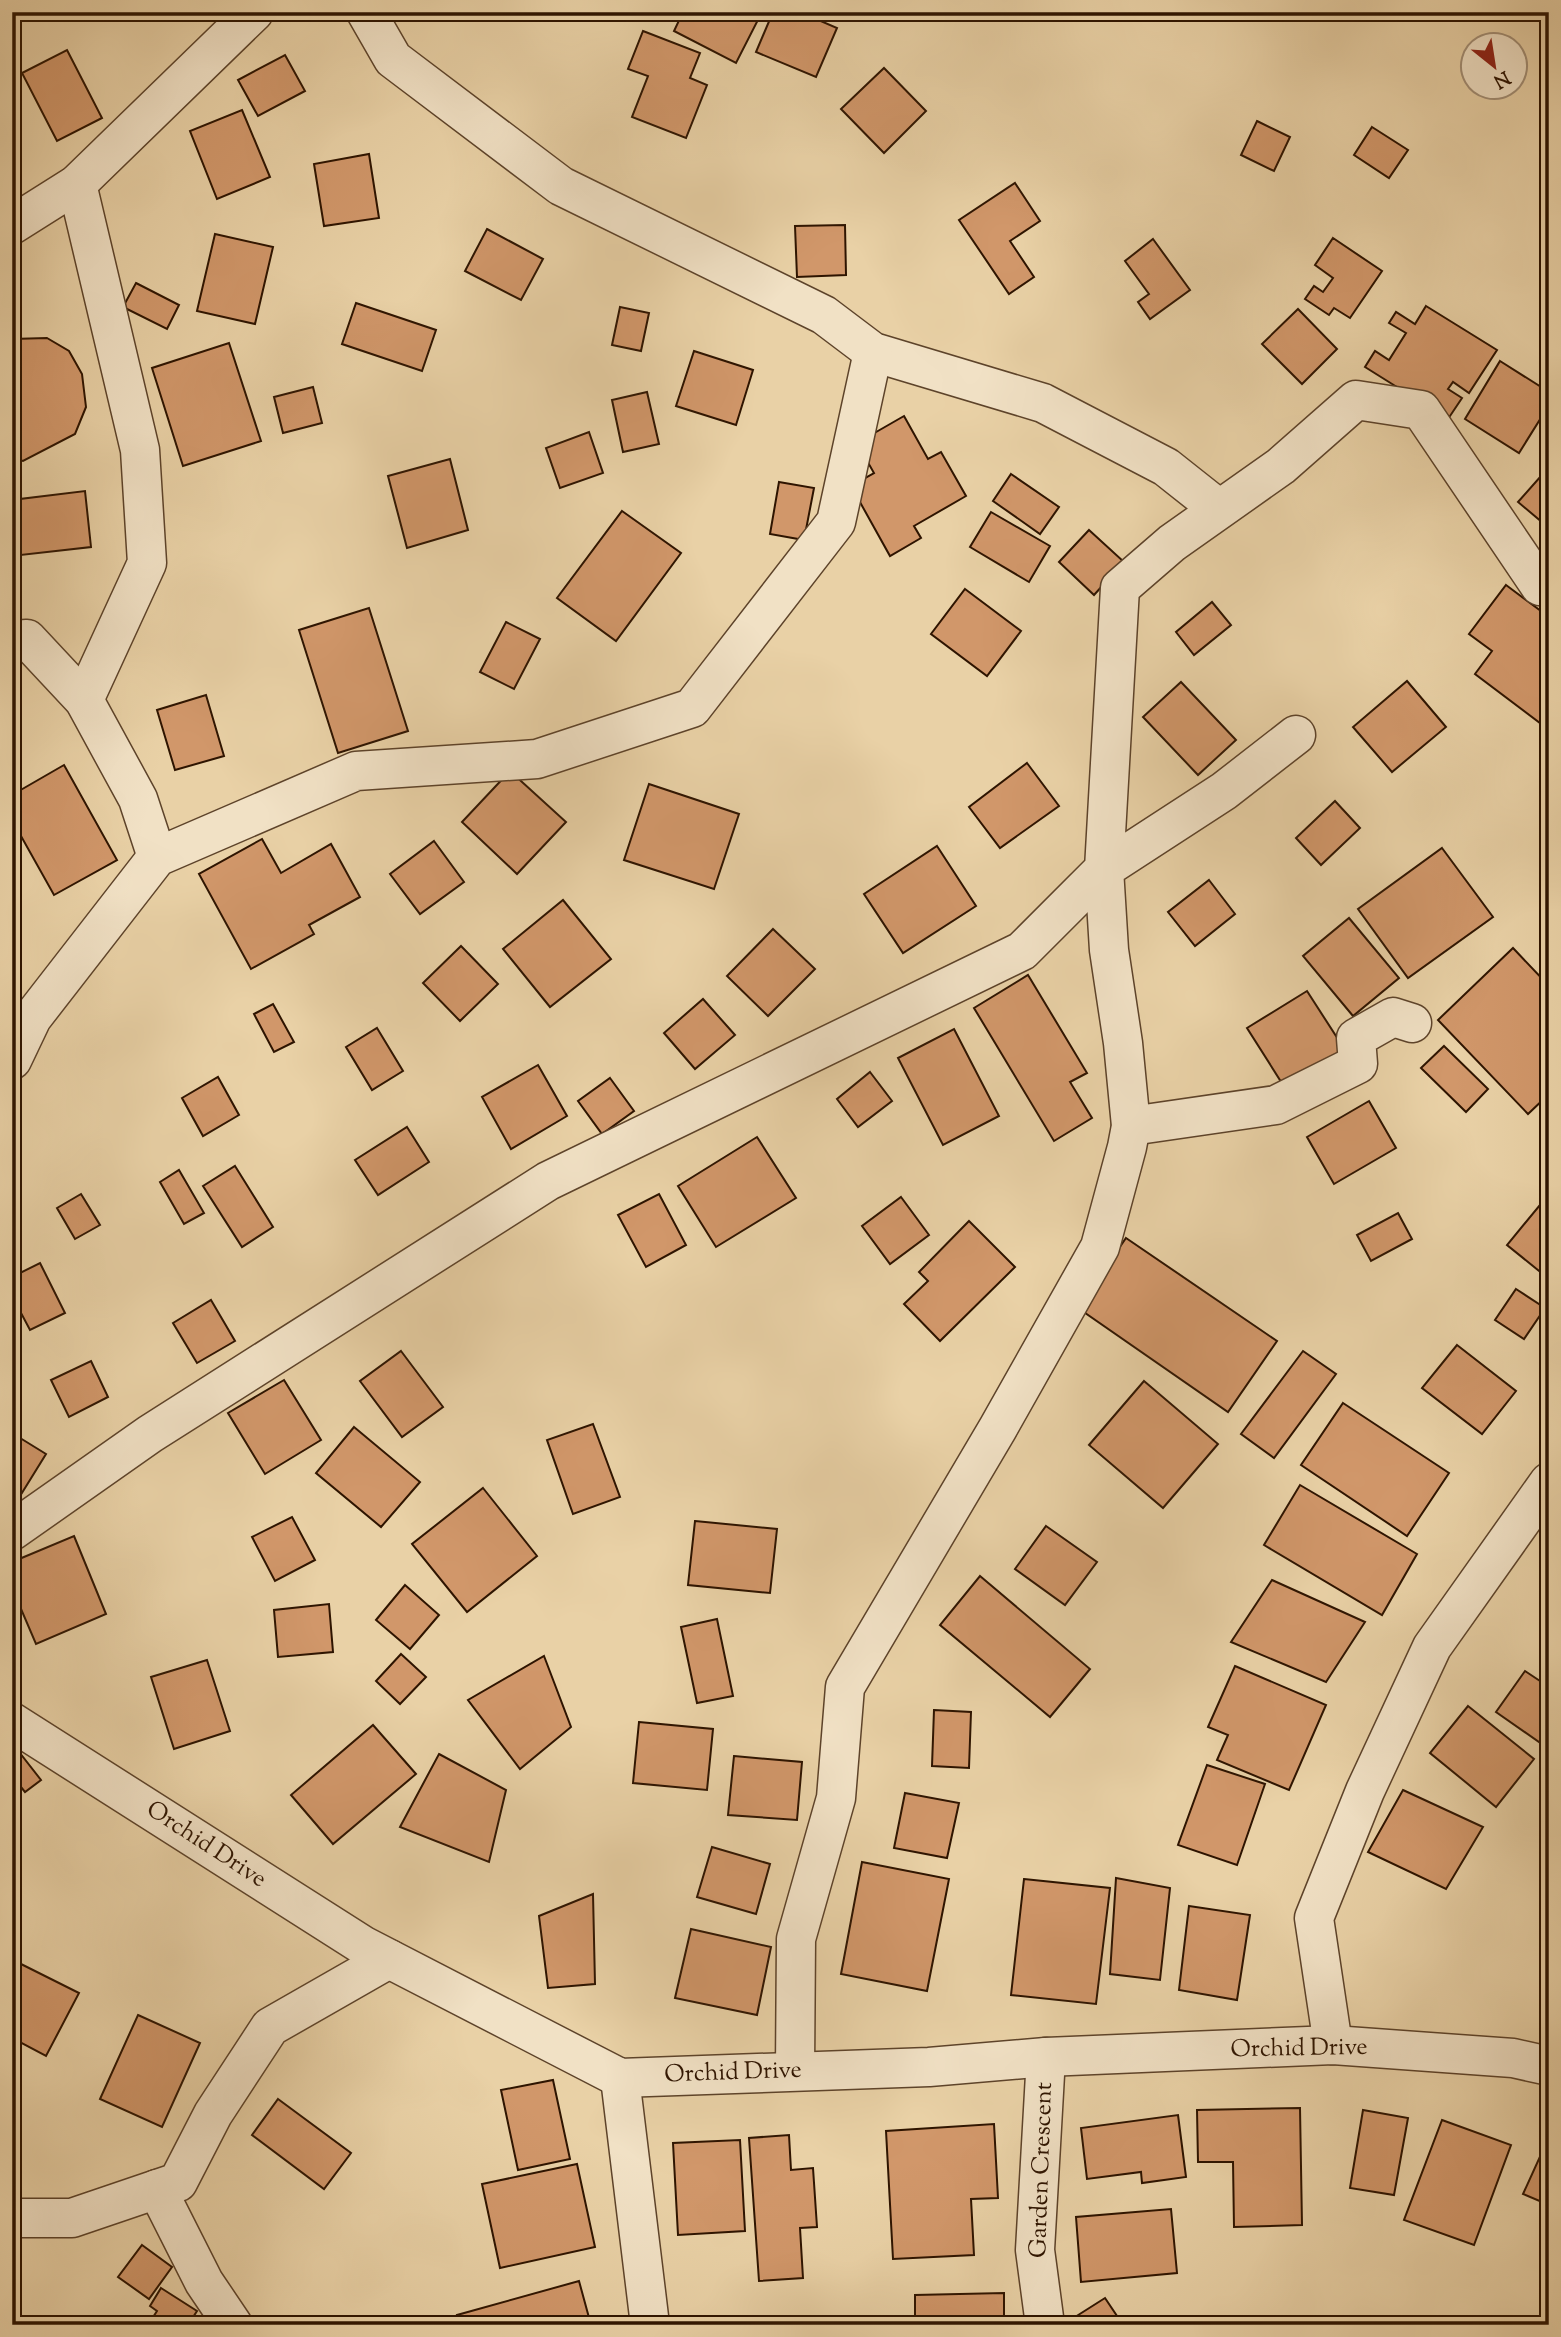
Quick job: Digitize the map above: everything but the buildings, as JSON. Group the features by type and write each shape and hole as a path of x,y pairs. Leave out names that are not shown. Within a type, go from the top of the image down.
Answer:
{"street":[{"path":"12,225 77,184 254,12"},
{"path":"366,12 393,59 561,186 824,315 873,352 1042,403 1166,467 1219,509"},
{"path":"77,184 140,450 146,563 84,700"},
{"path":"12,1060 32,1018 156,857 356,771 537,759 692,708 836,522 873,352"},
{"path":"794,2070 796,1939 836,1798 845,1687 998,1428 1100,1247 1131,1126 1110,950 1104,869 1120,588 1172,543 1281,466 1356,400 1420,410 1540,586"},
{"path":"12,640 27,639 84,700 138,799 156,857"},
{"path":"12,1531 150,1434 548,1181 1022,951 1104,869 1224,791 1296,735"},
{"path":"1131,1126 1276,1105 1358,1064 1356,1038 1393,1017 1412,1023"},
{"path":"1333,2045 1314,1918 1365,1791 1432,1647 1549,1482"},
{"name":"Orchid Drive","path":"12,1722 352,1938 620,2078 929,2067 1046,2057 1333,2045 1513,2058 1549,2066"},
{"path":"12,2218 72,2218 178,2182 213,2114 270,2027 390,1959"},
{"name":"Garden Crescent","path":"1045,2325 1035,2250 1046,2057"},
{"path":"620,2078 650,2325"},
{"path":"157,2189 204,2282 233,2325"}]}
